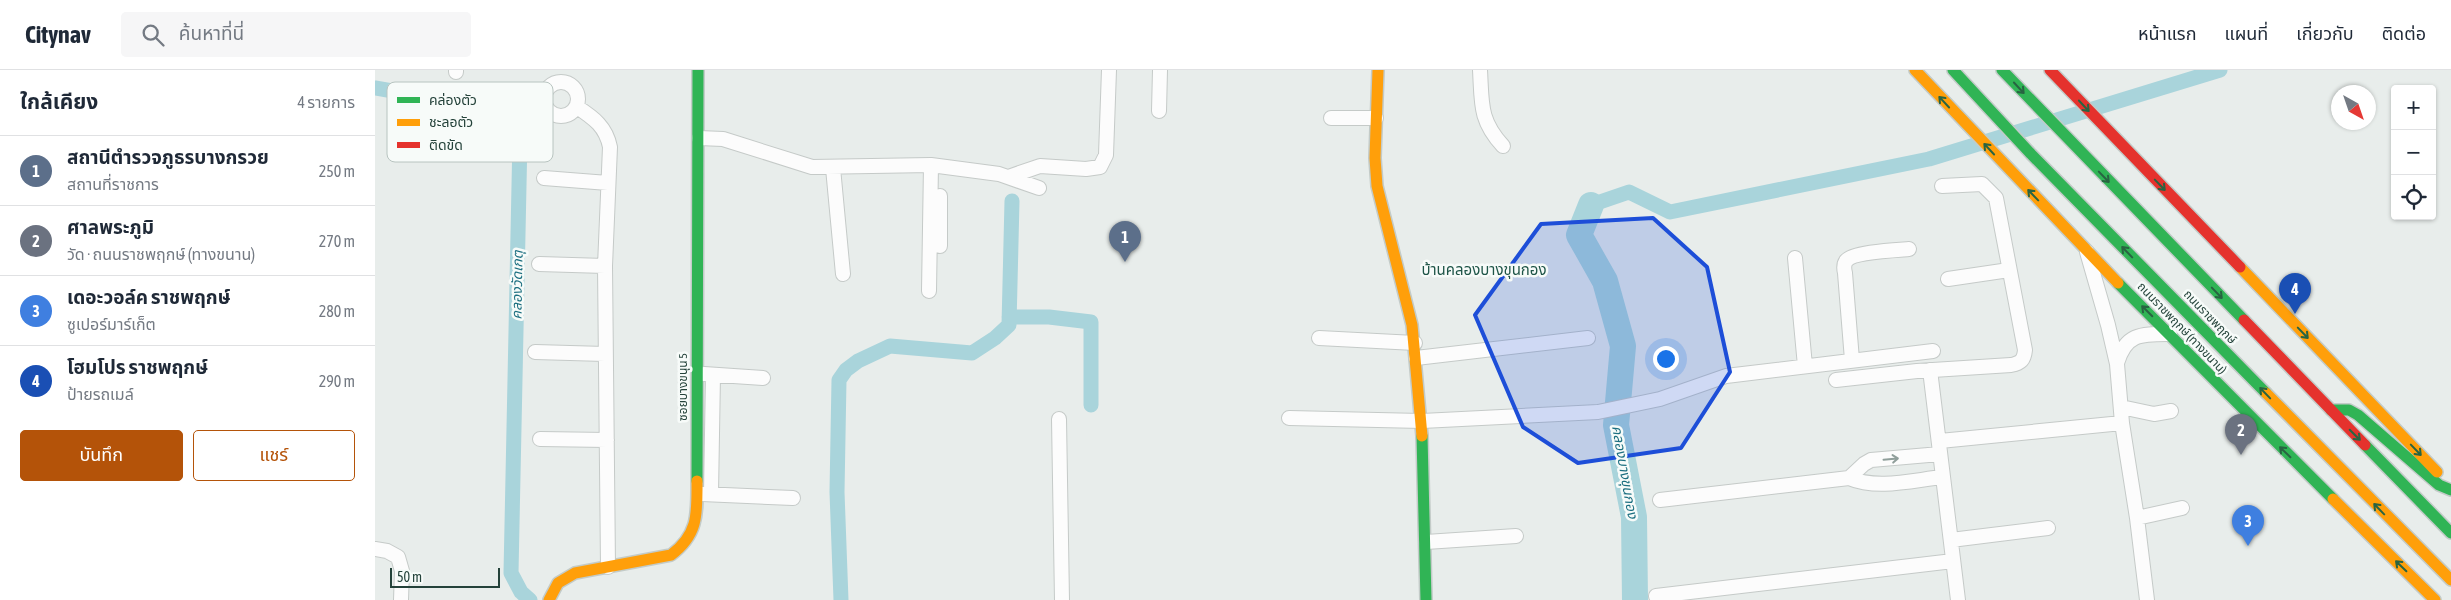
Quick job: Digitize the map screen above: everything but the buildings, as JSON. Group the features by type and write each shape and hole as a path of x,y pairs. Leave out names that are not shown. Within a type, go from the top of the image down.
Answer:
{"main road":[{"name":"ซอยบางขนุน 5","path":"549,599 553,588 565,576 575,572 661,558 682,548 694,532 696,494 698,70"},
{"path":"1378,70 1376,118 1377,186 1415,343 1423,421 1426,600"},
{"name":"ถนนราชพฤกษ์ (ทางขนาน)","path":"1915,70 2004,166 2276,444 2435,600"},
{"name":"ถนนราชพฤกษ์","path":"1953,70 2031,154 2419,549 2426,568 2447,584"},
{"name":"ถนนราชพฤกษ์","path":"2002,70 2451,533"},
{"path":"2050,70 2451,486"},
{"path":"2331,410 2349,410 2358,415 2439,485 2451,490"}],"street":[{"path":"1011,176 1040,166 1086,169 1100,167 1106,155 1109,70"},
{"path":"1159,111 1160,70"},
{"path":"1480,70 1484,119 1490,132 1503,146"},
{"path":"553,77 573,86 578,92 579,100 577,107 572,113 564,116 553,114"},
{"path":"577,107 600,124 607,135 610,147 605,266 608,567"},
{"path":"1331,118 1376,118"},
{"path":"699,138 723,139 812,167 936,165 1011,176 1039,188"},
{"path":"936,165 940,246"},
{"path":"929,291 936,165"},
{"path":"833,168 843,274"},
{"path":"543,178 608,183"},
{"path":"1835,380 1930,370 2020,364 2024,358 2025,350 2009,270 1999,206 1988,188 1982,184 1942,186"},
{"path":"1852,360 1845,272 1847,260 1851,256 1909,249"},
{"path":"2086,250 2108,325 2117,364 2122,423 2137,518 2147,600"},
{"path":"1795,258 1805,366"},
{"path":"539,264 605,266"},
{"path":"1948,279 2009,270"},
{"path":"2117,364 2121,349 2136,337 2145,334 2170,334"},
{"path":"1319,338 1415,343"},
{"path":"1416,358 1589,338"},
{"path":"1289,418 1423,421 1598,412 1660,399 1726,376 1933,351"},
{"path":"535,352 605,354"},
{"path":"1930,370 1958,600"},
{"path":"697,374 763,378"},
{"path":"711,493 713,375"},
{"path":"2121,407 2154,414 2171,411"},
{"path":"1059,419 1062,600"},
{"path":"1849,478 1856,470 1871,460 1940,448 2122,423"},
{"path":"540,439 607,440"},
{"path":"1660,500 1849,478 1875,484 1943,477"},
{"path":"696,494 711,493 793,498"},
{"path":"2137,518 2182,508"},
{"path":"1951,540 2048,528"},
{"path":"1426,542 1516,536"},
{"path":"375,549 387,550 398,557 402,571 401,600"},
{"path":"1656,596 1953,561"}],"highlighted area":[{"path":"1653,218 1707,267 1730,372 1681,448 1578,463 1523,427 1475,315 1541,224"}],"waterway":[{"path":"1591,205 1629,192 1670,212 1929,159 2220,70"},
{"name":"คลองวัดเกตุ","path":"375,88 387,90"},
{"name":"คลองวัดเกตุ","path":"519,162 511,573 521,592 530,600"},
{"path":"841,600 837,492 839,380 846,370 858,361 890,346 972,353 995,338 1009,325 1012,201"},
{"name":"คลองบางขุนกอง","path":"1591,205 1579,235 1605,281 1623,346 1616,425 1634,517 1635,600"},
{"path":"1009,317 1049,317 1091,322 1091,405"}],"traffic: fast":[{"path":"697,481 698,70"},
{"path":"1953,70 2031,154 2266,393"},
{"path":"2002,70 2244,320"},
{"path":"2118,283 2333,499"},
{"path":"2331,410 2349,410 2358,415 2439,485 2451,490"},
{"path":"1422,436 1426,600"},
{"path":"2365,445 2451,533"}],"traffic: slow":[{"path":"1378,70 1375,158 1377,186 1412,325 1422,436"},
{"path":"1915,70 2118,283"},
{"path":"2240,267 2437,472"},
{"path":"2266,393 2451,580"},
{"path":"549,600 558,583 575,573 671,555 680,547 692,531 696,513 697,481"},
{"path":"2333,499 2435,600"}],"traffic: jam":[{"path":"2050,70 2240,267"},
{"path":"2244,320 2365,445"}],"place":[{"name":"สถานีตำรวจภูธรบางกรวย","path":"1125,262"},
{"name":"โฮมโปร ราชพฤกษ์","path":"2295,314"},
{"name":"ศาลพระภูมิ","path":"2241,455"},
{"name":"เดอะวอล์ค ราชพฤกษ์","path":"2248,546"}],"district":[{"name":"บ้านคลองบางขุนกอง","path":"1484,270"}]}
